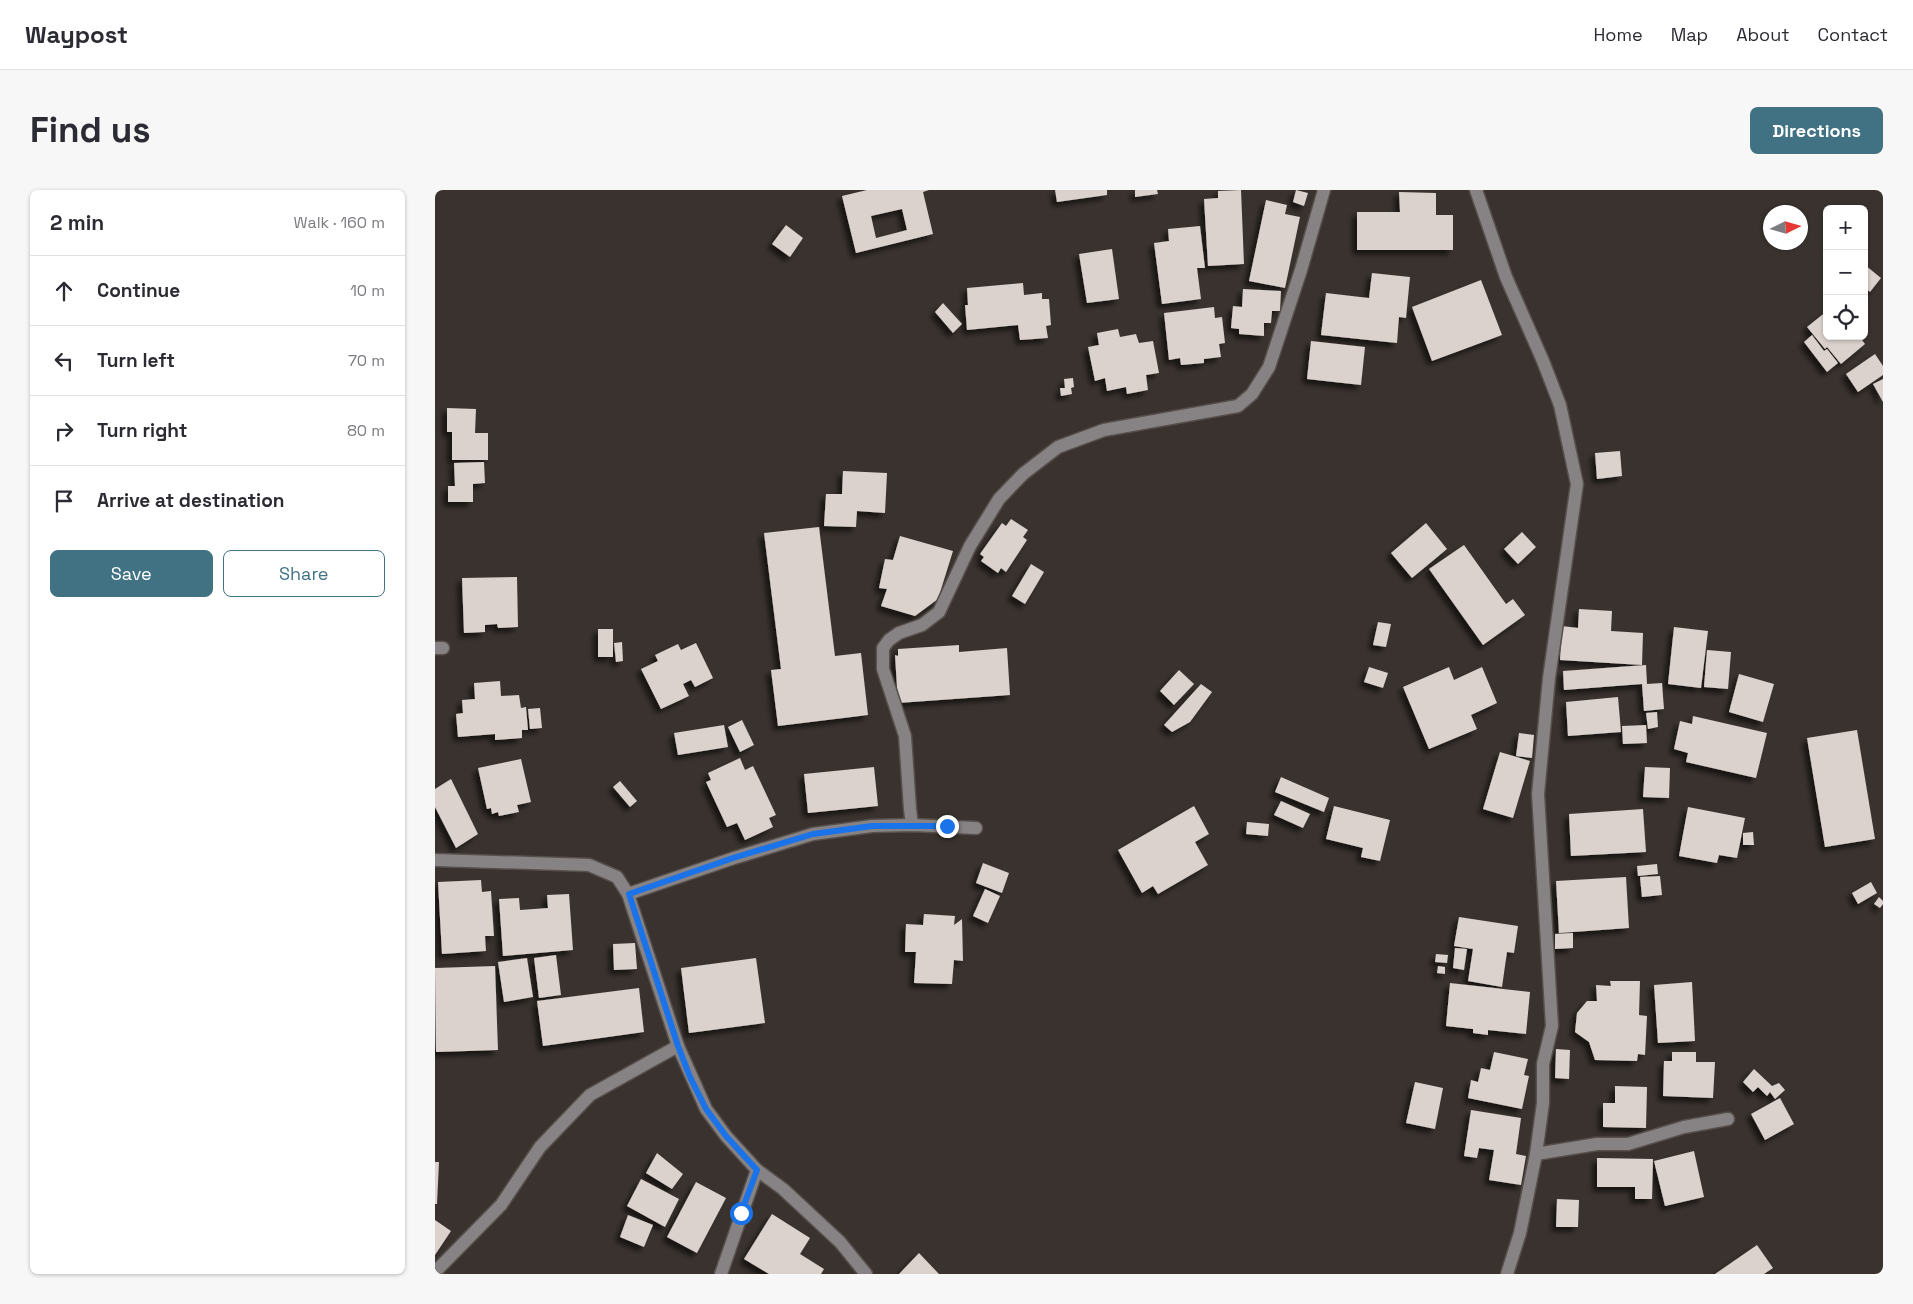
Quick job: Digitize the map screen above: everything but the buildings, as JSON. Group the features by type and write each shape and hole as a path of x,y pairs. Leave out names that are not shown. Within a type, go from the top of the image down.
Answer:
{"street":[{"path":"913,825 905,736 885,681 882,660 883,648 889,640 899,633 922,625 939,612 970,546 999,499 1023,474 1058,447 1104,430 1238,406 1252,394 1269,367 1301,270 1323,190"},
{"path":"1476,190 1506,277 1560,405 1577,484 1549,678 1538,794 1552,1026 1543,1064 1543,1103 1537,1154 1520,1232 1507,1274"},
{"path":"629,894 733,858 813,834 872,826 913,825 976,828"},
{"path":"435,860 589,865 617,877 629,894 678,1046 706,1109 726,1136 757,1170 783,1189 840,1242 866,1274"},
{"path":"435,1272 501,1204 540,1147 590,1095 678,1046"},
{"path":"1537,1154 1597,1144 1628,1144 1684,1128 1728,1119"},
{"path":"721,1274 757,1170"}],"route":[{"path":"741,1213 757,1170 726,1136 706,1109 690,1077 678,1046 629,894 733,858 813,834 872,826 947,826"}]}
